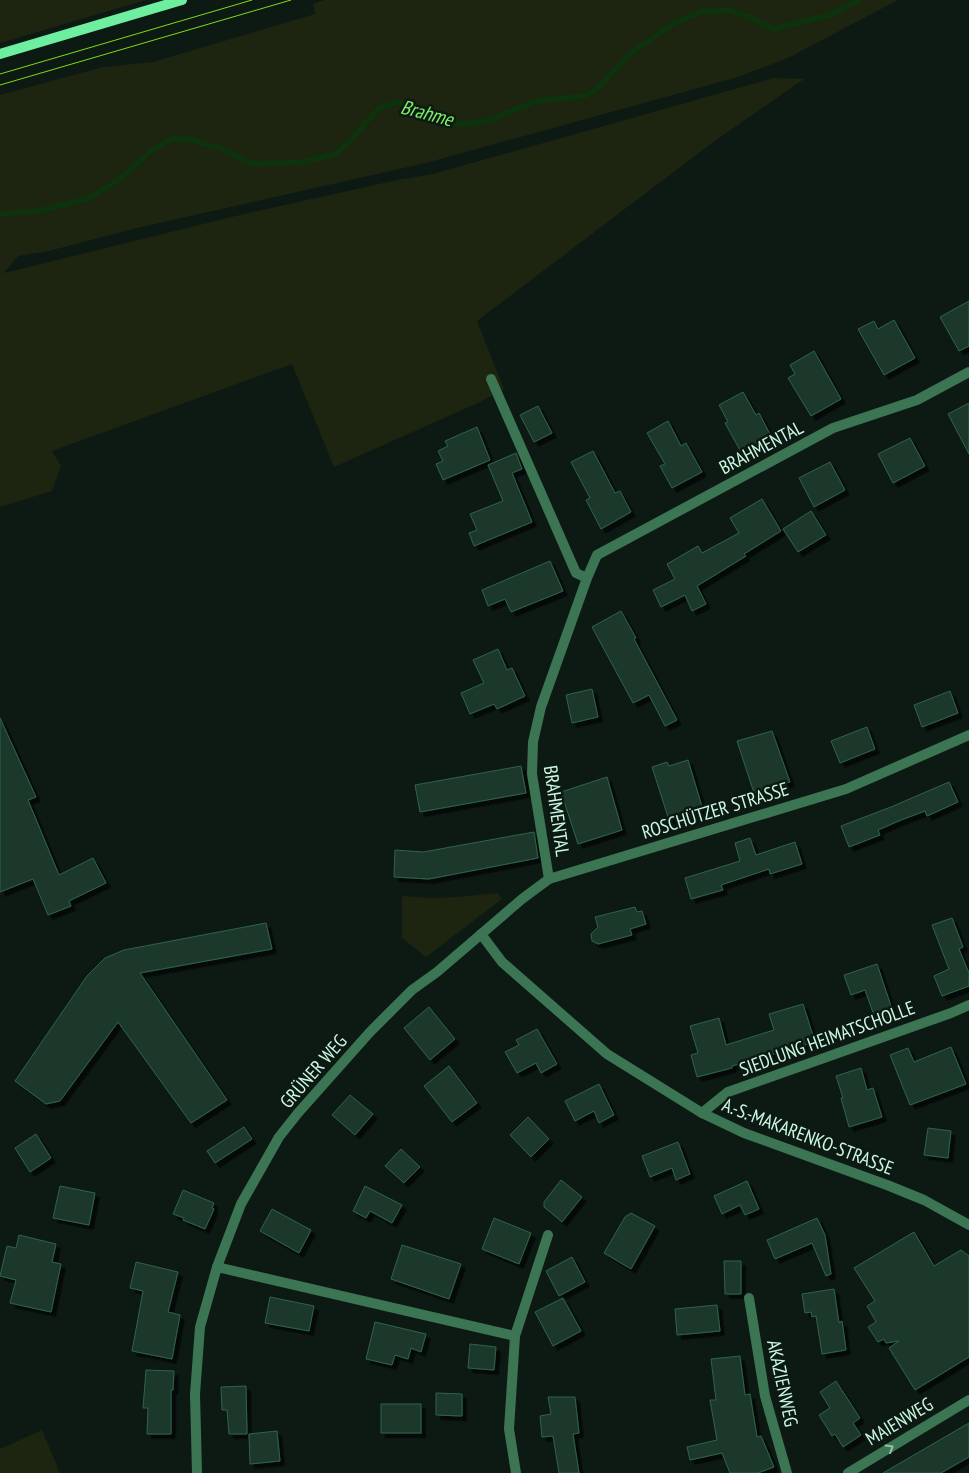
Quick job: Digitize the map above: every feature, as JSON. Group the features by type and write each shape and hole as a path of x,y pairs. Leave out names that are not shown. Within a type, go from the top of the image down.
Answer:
{"main road":[{"path":"0,54 182,0"}],"street":[{"name":"BRAHMENTAL","path":"549,878 532,774 533,742 541,707 596,556 833,428 917,400 969,372"},
{"path":"491,379 576,573 587,578"},
{"name":"ROSCHÜTZER STRASSE","path":"481,934 522,898 549,878 846,789 969,736"},
{"name":"A.-S.-MAKARENKO-STRASSE","path":"481,934 502,962 607,1054 702,1113 744,1133 924,1200 969,1225"},
{"name":"GRÜNER WEG","path":"197,1473 195,1394 200,1327 217,1266 241,1204 279,1137 370,1032 412,990 437,972 481,934"},
{"name":"SIEDLUNG HEIMATSCHOLLE","path":"702,1113 728,1092 969,1005"},
{"path":"516,1473 509,1429 515,1336 548,1235"},
{"path":"217,1266 515,1336"},
{"name":"AKAZIENWEG","path":"749,1298 765,1396 787,1473"},
{"name":"MAIENWEG","path":"848,1473 969,1400"}],"green space":[{"path":"0,0 146,0 0,43"},
{"path":"325,0 898,0 788,58 738,77 426,163 137,228 49,251 18,256 4,273 244,214 397,180 433,174 774,78 804,79 712,143 477,321 504,389 480,402 334,467 292,364 52,451 61,466 52,491 0,507 0,95 103,67 153,62 315,14 313,4"},
{"path":"498,893 502,899 426,957 402,938 402,896 430,898"},
{"path":"42,1430 60,1473 0,1473 0,1449"}],"building":[{"path":"969,301 969,346 959,351 940,317"},
{"path":"894,320 915,358 884,375 858,329 874,321 878,329"},
{"path":"814,351 841,399 811,416 788,378 795,374 790,365"},
{"path":"743,392 756,415 759,413 771,436 741,452 725,423 728,422 719,405"},
{"path":"969,403 969,454 948,414"},
{"path":"538,406 552,433 534,442 520,415"},
{"path":"668,421 681,446 686,443 702,472 672,488 660,466 665,464 647,433"},
{"path":"477,427 490,460 443,480 436,464 443,461 438,451 448,446 445,441"},
{"path":"910,438 925,466 893,483 878,454"},
{"path":"593,451 615,493 620,491 631,512 601,529 586,500 590,498 571,462"},
{"path":"516,453 522,469 512,473 532,522 474,546 469,533 477,530 470,514 503,501 488,465"},
{"path":"830,462 845,490 814,507 799,478"},
{"path":"762,499 781,531 744,554 746,556 697,586 706,604 692,611 685,595 661,607 653,590 675,579 667,564 698,546 702,553 739,533 730,518"},
{"path":"811,511 826,535 798,552 783,529"},
{"path":"550,561 563,591 511,612 505,599 488,606 482,590"},
{"path":"621,611 677,720 665,726 649,695 633,703 592,627"},
{"path":"498,649 507,670 512,668 525,696 497,709 494,704 470,714 461,693 484,683 473,660"},
{"path":"592,689 598,717 572,723 566,695"},
{"path":"950,691 958,713 922,727 914,705"},
{"path":"0,718 36,797 28,800 59,875 93,858 106,883 69,901 71,906 48,915 33,879 0,892"},
{"path":"867,727 875,749 840,763 831,741"},
{"path":"772,731 790,782 754,793 737,741"},
{"path":"688,760 703,810 669,820 652,767 667,762 669,766"},
{"path":"521,766 526,793 420,812 415,785"},
{"path":"607,777 622,830 578,844 561,792"},
{"path":"949,782 958,802 927,816 925,811 901,820 878,830 880,835 849,847 841,826"},
{"path":"534,832 538,858 429,879 394,877 395,850 423,852"},
{"path":"750,838 756,855 795,842 802,864 770,874 769,869 721,885 723,890 691,899 685,878 740,861 735,843"},
{"path":"635,907 637,912 642,911 646,924 630,929 632,935 598,944 592,941 591,934 598,927 595,917"},
{"path":"952,918 963,947 959,949 969,973 969,986 942,996 934,976 949,969 932,925"},
{"path":"266,923 272,949 140,973 227,1100 191,1123 118,1022 60,1101 46,1104 15,1081 87,976 105,958 124,950"},
{"path":"877,964 894,1015 876,1021 865,990 851,995 844,975"},
{"path":"803,1004 815,1042 697,1077 691,1055 698,1053 690,1026 719,1018 726,1045 774,1030 769,1014"},
{"path":"429,1007 455,1039 430,1060 404,1028"},
{"path":"537,1029 557,1064 541,1073 536,1063 517,1073 505,1052 519,1045 516,1040"},
{"path":"951,1047 966,1084 910,1105 890,1055 908,1048 914,1062"},
{"path":"449,1066 477,1103 452,1122 424,1086"},
{"path":"861,1068 867,1090 873,1088 882,1117 849,1127 836,1076"},
{"path":"599,1084 614,1115 599,1123 594,1111 575,1121 565,1101"},
{"path":"350,1095 373,1114 355,1135 332,1115"},
{"path":"528,1117 549,1139 531,1157 510,1135"},
{"path":"244,1127 252,1139 215,1163 207,1151"},
{"path":"928,1128 951,1131 948,1158 924,1155"},
{"path":"36,1134 51,1158 30,1172 15,1148"},
{"path":"678,1142 690,1174 676,1180 672,1168 650,1177 642,1156"},
{"path":"401,1149 420,1167 404,1183 385,1166"},
{"path":"561,1180 582,1197 562,1222 544,1207 544,1202"},
{"path":"747,1181 759,1209 745,1215 740,1205 722,1214 714,1196"},
{"path":"60,1186 95,1193 89,1225 53,1218"},
{"path":"365,1186 402,1205 392,1223 370,1211 366,1218 353,1211"},
{"path":"183,1190 214,1203 212,1208 214,1209 205,1229 173,1214"},
{"path":"272,1209 311,1230 299,1253 260,1231"},
{"path":"631,1213 655,1226 631,1269 604,1253 625,1217"},
{"path":"494,1218 531,1233 519,1264 482,1249"},
{"path":"817,1218 825,1235 831,1274 826,1276 812,1243 775,1259 767,1240"},
{"path":"914,1232 934,1266 961,1250 969,1256 969,1357 915,1390 889,1348 899,1341 886,1343 884,1339 878,1342 868,1327 876,1322 867,1306 875,1301 854,1268"},
{"path":"19,1235 56,1244 52,1262 61,1264 51,1312 10,1303 16,1280 0,1276 7,1246 16,1248"},
{"path":"402,1245 461,1264 449,1299 391,1279"},
{"path":"572,1257 585,1282 559,1296 546,1271"},
{"path":"724,1261 741,1261 741,1294 725,1294"},
{"path":"136,1262 178,1272 168,1312 180,1315 172,1359 132,1351 143,1291 130,1288"},
{"path":"834,1289 839,1323 842,1321 846,1350 822,1354 816,1316 812,1317 811,1312 805,1313 802,1294"},
{"path":"270,1297 314,1306 309,1331 265,1323"},
{"path":"563,1298 581,1331 553,1346 535,1312"},
{"path":"717,1305 720,1331 677,1335 675,1309"},
{"path":"375,1322 426,1334 421,1352 411,1348 408,1359 395,1355 392,1365 366,1359"},
{"path":"470,1344 496,1347 494,1370 468,1368"},
{"path":"740,1356 745,1395 750,1394 757,1437 761,1436 774,1467 758,1473 730,1473 722,1453 690,1460 687,1447 717,1440 710,1400 716,1400 711,1359"},
{"path":"146,1370 174,1371 173,1390 171,1390 171,1434 147,1434 148,1408 143,1408"},
{"path":"836,1381 860,1418 853,1423 861,1435 843,1447 835,1434 832,1436 819,1415 830,1408 820,1392"},
{"path":"246,1386 247,1434 229,1434 227,1410 222,1410 221,1387"},
{"path":"436,1393 462,1394 462,1416 436,1415"},
{"path":"548,1397 575,1397 579,1433 573,1434 579,1473 559,1473 553,1436 542,1437 540,1416 551,1414"},
{"path":"381,1404 421,1404 421,1433 381,1433"},
{"path":"969,1423 969,1457 941,1473 883,1473"},
{"path":"277,1431 280,1461 250,1464 249,1434"}],"waterway":[{"name":"Brahme","path":"0,214 38,211 87,199 120,179 150,152 171,139 189,139 222,149 252,164 303,162 336,154 379,108 398,102 454,123 464,124 488,121 536,101 585,96 598,88 630,54 674,23 700,12 729,10 773,29 830,15 859,0"}],"tram line":[{"path":"0,74 252,0"},
{"path":"0,85 291,0"}]}
